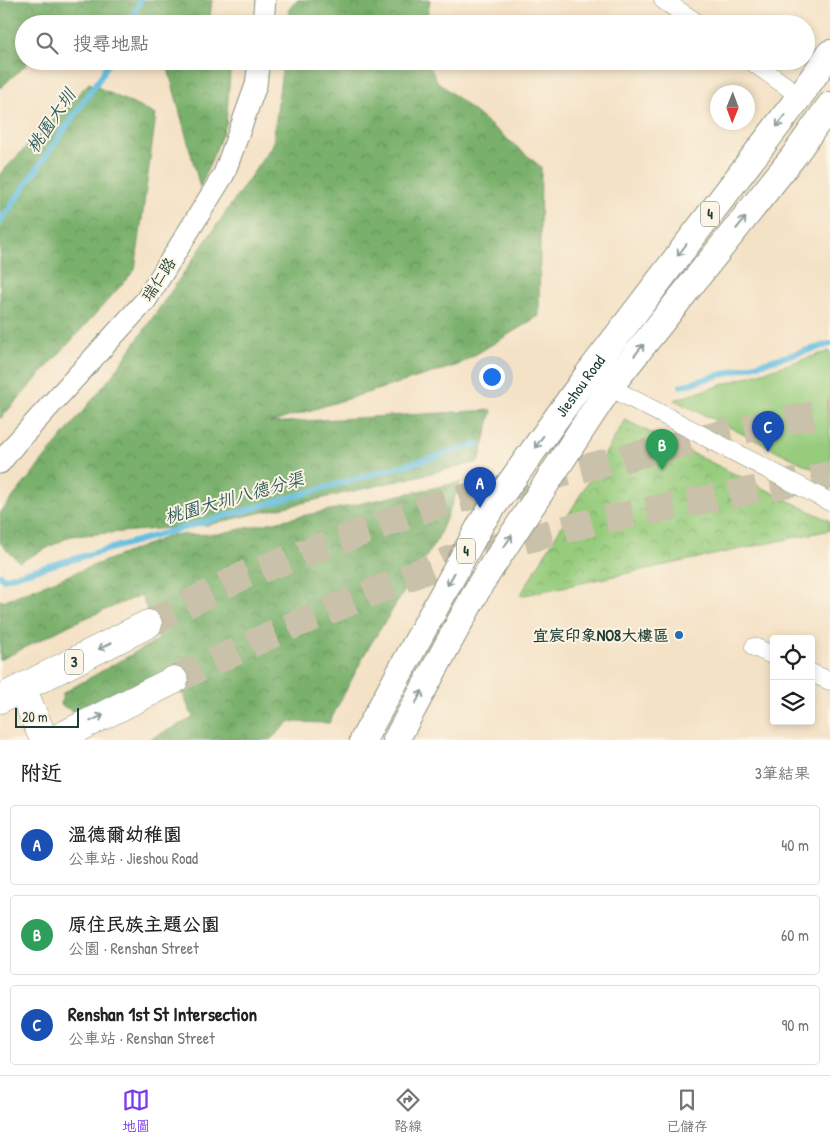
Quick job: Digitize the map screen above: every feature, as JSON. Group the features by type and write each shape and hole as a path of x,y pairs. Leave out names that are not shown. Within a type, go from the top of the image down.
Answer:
{"highway":[{"name":"3","path":"11,693 148,624"},
{"path":"54,740 174,680"},
{"path":"11,693 44,740"}],"main road":[{"name":"Jieshou Road","path":"396,740 480,583 598,381 830,53"},
{"name":"Jieshou Road","path":"364,740 482,522 598,381 793,157 830,105"}],"street":[{"path":"264,15 265,0"},
{"path":"663,0 686,15"},
{"name":"瑞仁路","path":"0,463 146,300 224,174 256,85 258,70"},
{"path":"764,70 800,96"},
{"path":"598,381 830,502"},
{"path":"754,647 770,654"},
{"path":"815,675 830,681"}],"green space":[{"path":"0,0 212,0 210,15 15,15 15,70 20,70 0,88"},
{"path":"298,0 430,0 428,15 288,15 289,8"},
{"path":"168,70 230,70 226,125 200,187"},
{"path":"282,70 432,70 437,81 541,167 539,316 458,365 269,423 492,410 479,462 207,525 71,536 19,562 0,543 0,513 115,372 273,144"},
{"path":"89,83 156,115 135,270 0,419 0,174"},
{"path":"830,351 830,477 674,400"},
{"path":"625,420 830,521 830,530 520,596"},
{"path":"461,482 438,538 367,650 329,723 289,722 270,740 148,740 193,718 173,670 74,712 61,705 63,693 159,639 141,595 76,622 0,660 0,600 3,601 172,535 218,534"}],"waterway":[{"name":"桃園大圳","path":"134,15 141,0"},
{"name":"桃園大圳","path":"0,222 104,70"},
{"name":"桃園大圳八德分渠","path":"681,386 830,344"},
{"name":"桃園大圳八德分渠","path":"0,575 3,579 479,444"}],"tunnel":[{"path":"148,624 245,575 436,505 718,435 830,412"},
{"path":"174,680 268,636 452,559 597,521 830,475"}],"place":[{"name":"Renshan 1st St Intersection","path":"768,452"},
{"name":"原住民族主題公園","path":"662,470"},
{"name":"溫德爾幼稚園","path":"480,508"},
{"name":"宜宸印象NO8大樓區","path":"679,635"}]}
